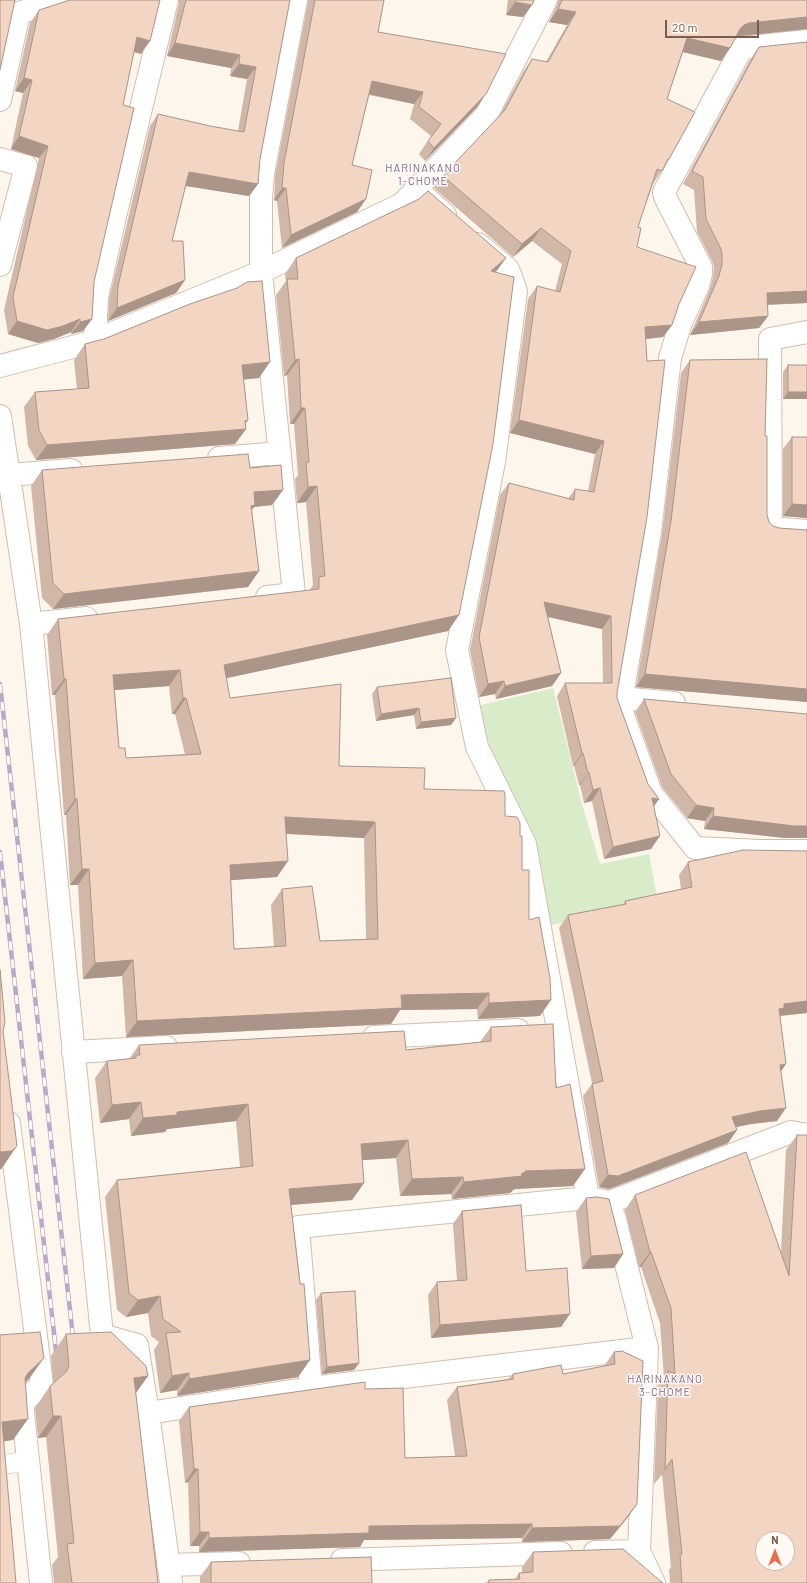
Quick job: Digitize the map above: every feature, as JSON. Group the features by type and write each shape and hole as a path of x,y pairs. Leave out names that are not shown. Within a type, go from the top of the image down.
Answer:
{"street":[{"path":"0,100 19,13 60,0"},
{"path":"95,340 97,297 167,0"},
{"path":"248,600 294,594 261,272 262,174 296,0"},
{"path":"0,366 88,343 261,272 402,204 487,114 546,0"},
{"path":"807,41 742,48 664,192 665,197 701,267 701,274 698,286 681,322 670,358 650,532 620,707 651,793 696,848 760,851 807,851"},
{"path":"0,159 26,166 0,265"},
{"path":"414,191 425,197 508,269 516,291 494,462 457,650 477,747 524,844 556,1028 588,1198"},
{"path":"807,332 770,340 770,347 771,528 807,531"},
{"path":"0,416 31,624 102,1335 137,1345 170,1574 256,1563"},
{"path":"200,460 280,453"},
{"path":"9,475 88,468"},
{"path":"31,624 109,615"},
{"path":"621,698 691,704"},
{"path":"351,1038 556,1028"},
{"path":"74,1052 184,1046"},
{"path":"7,1106 8,1184 42,1384 22,1403 41,1583"},
{"path":"311,1388 298,1226 588,1198 610,1202 791,1132 807,1134"},
{"path":"610,1202 647,1348 639,1551 654,1583"},
{"path":"148,1413 311,1388 647,1348"},
{"path":"0,1464 28,1462"},
{"path":"320,1561 639,1551"}],"green space":[{"path":"553,688 582,804 600,864 649,854 658,902 547,926 530,838 518,804 490,748 477,706"}],"building":[{"path":"0,0 15,0 0,70"},
{"path":"70,0 160,0 150,41 137,37 123,105 134,108 94,282 92,319 80,322 80,319 63,326 47,330 17,321 13,297 48,146 19,136 32,80 24,78 39,10"},
{"path":"186,0 290,0 260,159 258,184 189,172 172,241 183,241 185,280 117,308 118,286 158,114 244,132 256,67 239,64 240,55 175,43"},
{"path":"315,0 384,0 378,32 506,54 486,94 434,148 428,141 441,124 419,107 423,92 372,81 352,165 372,170 366,199 291,235 286,188 282,188 284,163"},
{"path":"516,0 534,0 532,5 515,2"},
{"path":"562,0 807,0 807,17 749,23 744,25 740,29 730,48 687,38 667,99 695,112 662,171 657,169 638,227 641,228 637,247 696,267 679,304 672,325 645,327 647,361 665,360 647,517 617,693 617,698 648,784 659,799 652,798 660,836 613,847 600,788 593,790 589,772 588,773 582,753 565,683 612,683 611,616 544,602 561,673 505,686 504,681 488,684 479,637 509,483 574,500 575,489 594,492 604,441 519,420 537,286 560,292 571,251 541,228 522,244 443,176 453,169 451,167 505,110 532,59 548,62 576,12 558,9"},
{"path":"807,42 807,291 767,293 768,316 699,322 719,276 722,264 722,254 706,219 703,177 692,171 759,47"},
{"path":"428,191 506,258 491,271 514,277 493,444 459,615 224,665 230,698 341,684 339,766 425,768 424,789 504,791 505,816 517,817 520,823 520,836 522,836 522,870 529,870 529,920 539,917 550,978 551,1000 489,1003 489,993 401,995 402,1008 137,1021 133,960 95,963 89,869 82,869 66,679 64,679 58,619 319,589 319,577 325,576 317,486 308,487 306,463 309,462 305,408 301,408 299,359 295,360 287,279 298,279 296,258 419,199","holes":["180,670 183,698 186,698 201,754 126,758 125,748 119,748 113,675","285,817 375,822 378,939 320,941 312,886 282,889 286,946 234,949 230,865 288,861"]},
{"path":"262,281 270,362 242,365 248,420 245,421 246,429 47,445 39,430 35,392 89,388 85,344 104,339 190,304 237,288 247,282"},
{"path":"767,359 765,436 767,436 767,515 769,522 773,526 779,528 807,530 807,689 645,674 671,521 690,360"},
{"path":"788,365 807,365 807,392 788,392"},
{"path":"792,437 807,437 807,505 792,504"},
{"path":"248,454 250,468 281,465 283,490 254,492 255,505 251,506 259,571 64,594 53,583 42,470"},
{"path":"451,678 456,718 421,722 419,708 381,714 377,687"},
{"path":"644,699 807,714 807,826 794,826 713,816 714,808 696,805 671,774"},
{"path":"743,850 807,851 807,1001 784,1004 784,1008 779,1009 786,1064 780,1065 786,1108 760,1111 732,1117 737,1130 618,1176 608,1175 592,1084 603,1081 568,915 626,904 625,901 692,887 688,862"},
{"path":"0,970 5,1022 3,1031 17,1146 12,1151 0,1152"},
{"path":"553,1024 556,1088 570,1084 585,1169 525,1171 525,1173 522,1173 522,1176 464,1182 463,1177 412,1179 408,1140 361,1144 364,1183 289,1189 300,1284 304,1284 310,1360 189,1379 189,1373 172,1376 166,1333 181,1332 163,1319 160,1296 138,1300 129,1293 117,1180 253,1166 248,1104 177,1112 177,1115 143,1118 141,1102 112,1105 107,1061 136,1058 136,1055 140,1055 139,1045 404,1031 406,1050 491,1041 491,1027"},
{"path":"797,1135 807,1135 807,1583 682,1583 680,1555 682,1554 672,1459 665,1469 668,1371 675,1374 671,1308 650,1252 635,1195 746,1152 789,1276"},
{"path":"597,1197 609,1199 623,1254 591,1256 586,1198"},
{"path":"521,1205 526,1271 567,1268 570,1314 440,1325 437,1282 467,1280 462,1211"},
{"path":"355,1291 359,1363 327,1367 321,1293"},
{"path":"40,1332 44,1358 28,1373 25,1378 28,1419 2,1422 16,1583 0,1583 0,1335"},
{"path":"111,1332 146,1366 148,1376 134,1378 158,1583 72,1583 67,1544 74,1543 61,1416 53,1416 50,1386 66,1372 69,1366 66,1334"},
{"path":"622,1351 643,1361 637,1504 620,1526 532,1528 532,1524 369,1526 369,1533 209,1538 209,1532 200,1532 198,1469 194,1469 189,1407 365,1382 365,1389 403,1388 405,1458 467,1456 457,1387 513,1379 513,1374 561,1365 563,1374 615,1364 614,1352"},
{"path":"623,1549 663,1583 489,1583 489,1580 520,1579 519,1573 533,1572 533,1552"},
{"path":"371,1557 372,1583 211,1583 211,1562"}],"railway":[{"path":"0,684 74,1346"},
{"path":"0,852 57,1360"}],"district":[{"name":"HARINAKANO 1-CHOME","path":"423,174"},
{"name":"HARINAKANO 3-CHOME","path":"665,1385"}]}
